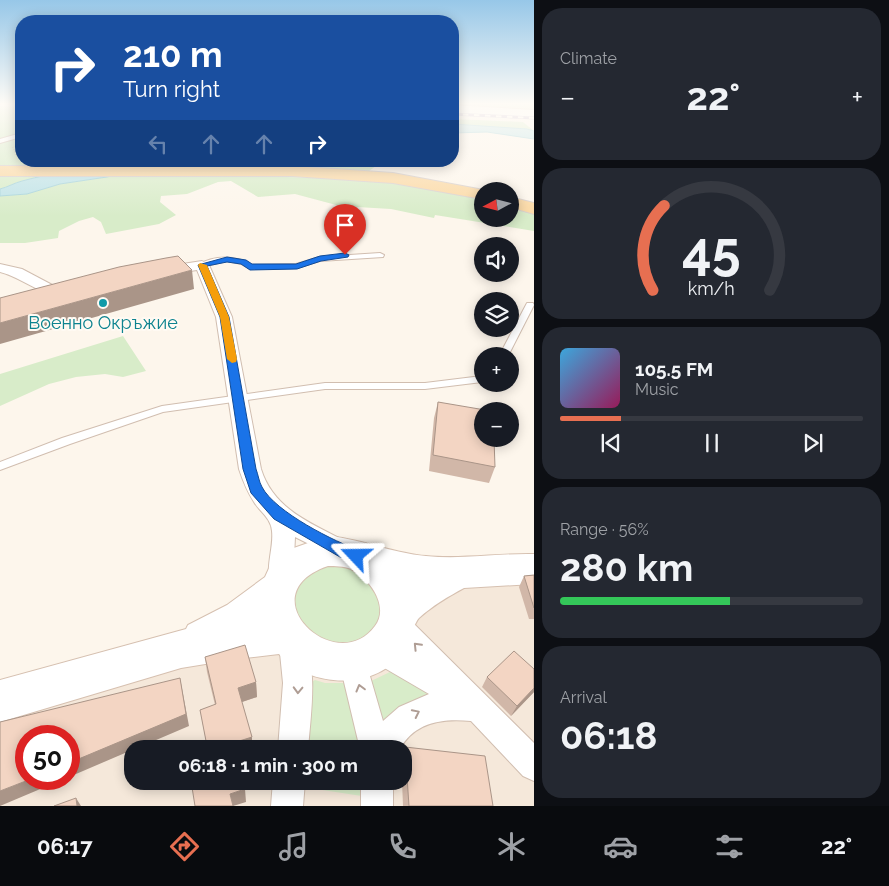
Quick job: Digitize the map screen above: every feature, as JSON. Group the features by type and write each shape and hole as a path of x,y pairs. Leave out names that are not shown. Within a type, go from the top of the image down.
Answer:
{"main road":[{"path":"0,171 292,171 393,178 474,193"},
{"path":"519,203 534,207"},
{"path":"181,648 242,617 279,584 290,566 312,554 328,551 411,570 459,574 492,569 534,569"},
{"path":"356,556 379,570 390,582 396,596 382,637"},
{"path":"279,584 275,604 279,620 290,639 306,652 321,659 337,662 382,637 416,597 436,584 459,574"},
{"path":"0,701 181,648 236,640 290,639"}],"street":[{"path":"149,274 202,265 224,317 253,482 261,497 279,515 356,556"},
{"path":"0,268 17,272 53,291 61,293 83,290"},
{"path":"279,515 284,530 279,584"},
{"path":"382,637 418,671 475,707 534,765"},
{"path":"376,740 382,637"},
{"path":"290,639 298,667 294,740"},
{"path":"390,740 394,731 403,721 413,714 439,706 464,705 475,707"},
{"path":"376,790 377,806"}],"lane":[{"path":"0,142 15,141"},
{"path":"202,265 227,259 243,262 250,267 297,266 320,258 345,255 380,255"},
{"path":"508,347 530,305"},
{"path":"0,466 66,441 162,410 325,386 425,386 474,380"}],"path":[{"path":"13,147 15,152"}],"shaded area":[{"path":"534,569 534,806 0,806 0,701 428,589"}],"green space":[{"path":"0,141 15,141 15,167 87,167 19,182 0,189"},
{"path":"150,167 375,167 369,171 297,168 286,177 342,178 394,183 474,198 474,221 435,215 434,218 391,209 340,206 295,194 258,197 231,181 218,182 187,194 161,196 160,202 176,215 159,224 106,234 101,222 93,217 79,221 59,231 58,238 25,243 0,243 0,196 27,194 60,184 107,177"},
{"path":"519,210 534,214 534,231 515,228 519,228"},
{"path":"123,336 146,371 123,377 105,374 76,377 49,384 0,406 0,374"},
{"path":"322,564 352,566 377,584 383,626 345,651 300,632 291,590"},
{"path":"392,671 433,696 381,740 369,682"},
{"path":"315,680 325,683 348,683 364,740 309,740 310,683"},
{"path":"322,790 365,790 368,797"}],"water":[{"path":"91,167 151,167 107,177 60,184 27,194 0,196 0,189 22,181"}],"building":[{"path":"178,256 192,270 0,323 0,298 119,267"},
{"path":"438,402 474,408 474,447 494,447 495,467 433,455"},
{"path":"534,575 534,608 524,576"},
{"path":"245,645 256,682 238,688 252,737 242,740 206,740 200,710 216,704 205,657"},
{"path":"514,651 534,669 534,688 517,706 487,677"},
{"path":"180,678 186,714 80,758 80,725 15,725 15,785 0,791 0,722"},
{"path":"412,748 485,756 493,806 409,806 408,790 412,790"},
{"path":"192,790 242,790 230,794 233,806 195,806"},
{"path":"76,798 77,806 54,806"}],"slow traffic":[{"path":"203,265 224,317 232,359"}],"place":[{"name":"Военно Окръжие","path":"103,303"}],"route":[{"path":"345,255 320,258 297,266 275,268 250,267 243,262 227,259 202,265 224,317 250,469 256,490 279,515 345,553 356,556"}]}
